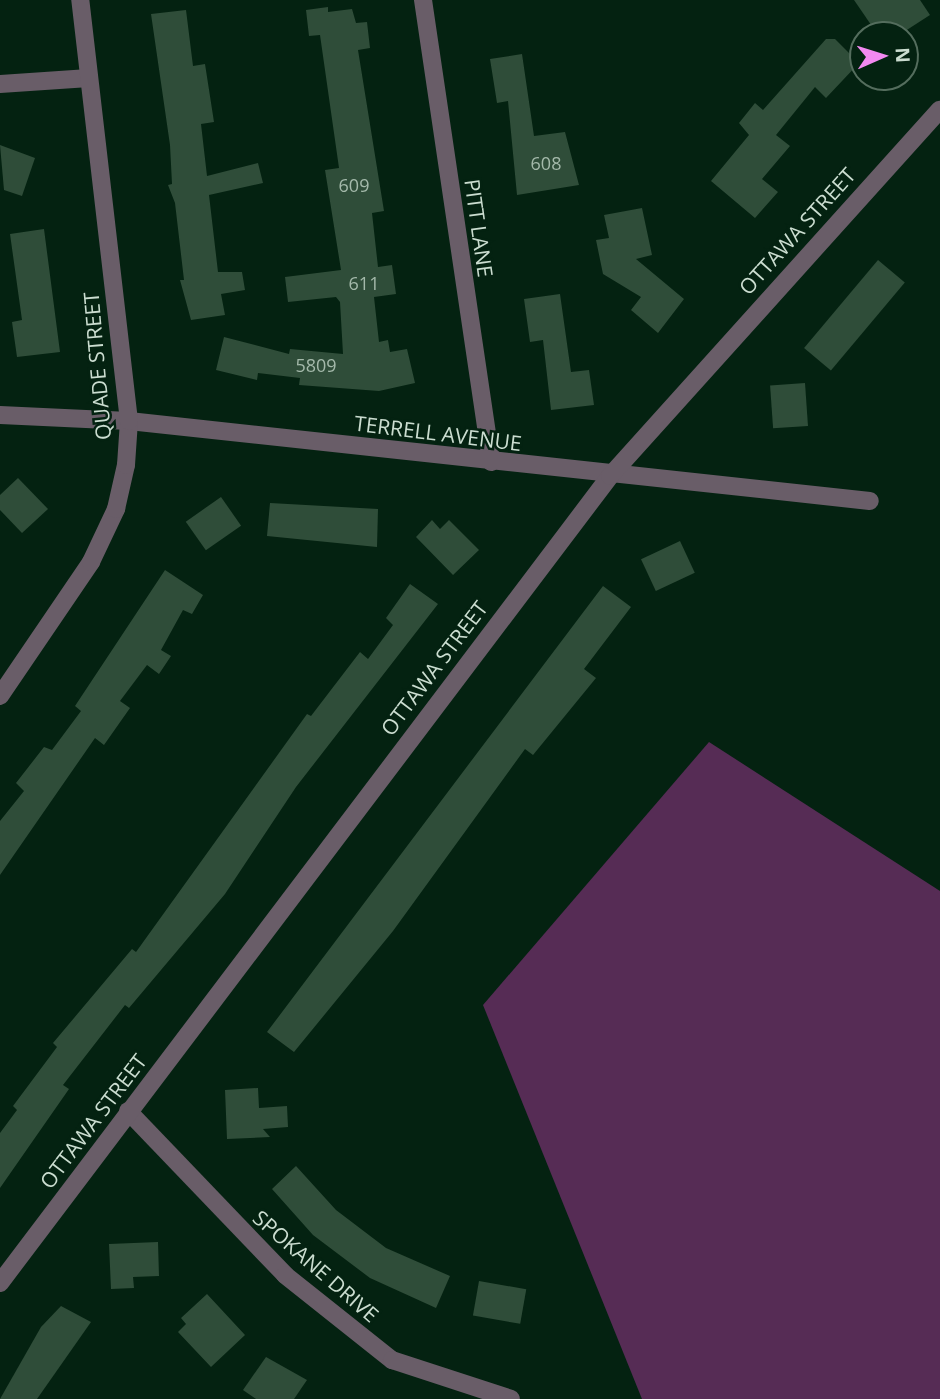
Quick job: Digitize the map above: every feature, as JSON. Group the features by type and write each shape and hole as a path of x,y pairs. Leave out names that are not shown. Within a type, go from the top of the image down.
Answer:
{"street":[{"name":"QUADE STREET","path":"0,696 69,599 104,538 121,494 129,421 80,0"},
{"name":"PITT LANE","path":"423,0 491,462"},
{"path":"0,84 89,78"},
{"name":"OTTAWA STREET","path":"0,1283 610,476 940,110"},
{"name":"TERRELL AVENUE","path":"0,415 129,421 610,476 870,501"},
{"name":"SPOKANE DRIVE","path":"128,1111 285,1275 392,1360 511,1399"}],"shaded area":[{"path":"709,742 940,891 940,1399 642,1399 483,1005"}],"building":[{"path":"854,0 920,0 930,15 919,22 868,21"},
{"path":"328,7 328,12 352,9 356,23 367,22 370,48 358,50 384,211 372,213 378,267 392,265 396,294 374,297 379,342 388,340 390,352 407,349 415,383 379,391 299,385 300,378 258,373 257,380 216,370 224,337 289,354 290,349 343,354 340,302 336,297 288,302 285,277 341,270 325,170 339,168 320,35 309,36 306,10"},
{"path":"186,10 193,66 205,64 214,122 201,124 207,176 258,163 263,183 209,195 218,272 242,272 245,290 221,294 225,315 191,320 180,280 184,280 175,203 168,185 172,184 170,145 151,14"},
{"path":"826,39 835,39 849,53 849,74 826,98 815,87 776,135 790,146 762,179 778,192 755,218 711,181 749,135 739,123 755,103 763,110"},
{"path":"522,54 534,136 565,132 579,185 517,195 508,101 497,103 490,59"},
{"path":"0,145 35,158 22,196 4,190"},
{"path":"642,208 652,255 636,259 684,299 658,333 631,310 641,297 603,274 596,240 609,238 604,215"},
{"path":"44,229 60,352 17,357 12,322 22,320 10,234"},
{"path":"878,260 905,282 831,371 804,348"},
{"path":"560,294 571,372 589,370 594,405 551,410 543,340 530,342 524,299"},
{"path":"805,383 808,426 773,428 770,385"},
{"path":"18,478 48,509 22,533 0,510 0,495"},
{"path":"221,497 241,526 206,550 186,522"},
{"path":"270,503 378,509 377,547 267,536"},
{"path":"432,520 440,529 449,520 479,550 453,575 416,537"},
{"path":"680,541 695,573 656,591 641,559"},
{"path":"165,570 203,595 192,614 183,610 161,650 171,656 159,674 147,665 120,701 130,708 104,745 95,738 0,875 0,821 24,791 16,783 44,747 52,750 81,711 75,706"},
{"path":"410,584 438,604 296,787 225,894 129,1008 125,1005 63,1085 69,1089 0,1188 0,1133 17,1110 13,1106 57,1047 53,1043 132,949 136,952 307,714 311,716 360,652 368,659 393,625 386,618"},
{"path":"603,586 631,607 584,669 596,678 533,755 525,749 393,931 294,1052 267,1032"},
{"path":"258,1088 259,1108 287,1106 288,1127 263,1129 270,1137 227,1139 225,1090"},
{"path":"296,1166 336,1210 386,1248 450,1276 436,1308 370,1278 313,1235 272,1189"},
{"path":"158,1242 159,1276 133,1277 134,1288 111,1289 109,1244"},
{"path":"479,1281 526,1289 520,1324 473,1315"},
{"path":"207,1294 245,1335 211,1367 178,1332 186,1324 181,1318"},
{"path":"61,1306 91,1322 37,1399 0,1399 41,1327"},
{"path":"266,1357 307,1380 294,1399 256,1399 243,1390"}]}
